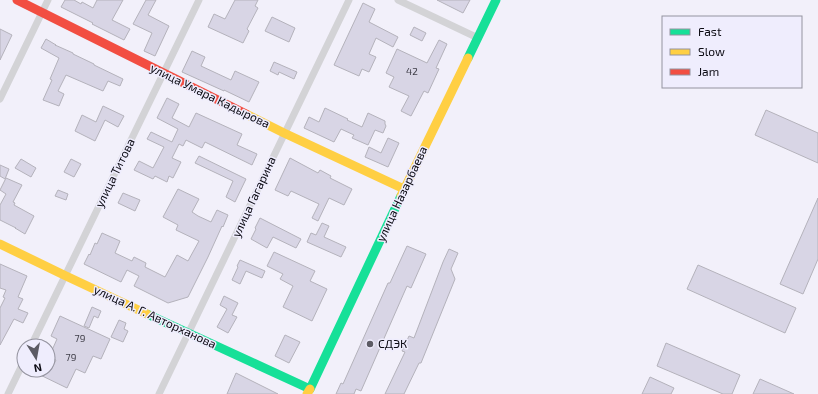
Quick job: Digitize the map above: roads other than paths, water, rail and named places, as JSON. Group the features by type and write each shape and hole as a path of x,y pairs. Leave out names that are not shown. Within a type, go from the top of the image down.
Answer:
{"street":[{"name":"улица Умара Кадырова","path":"17,0 284,133 404,189"},
{"path":"0,99 48,0"},
{"name":"улица Титова","path":"35,338 199,0"},
{"name":"улица Гагарина","path":"159,394 348,0"},
{"path":"398,0 478,38"},
{"name":"улица Назарбаева","path":"309,392 404,189 496,0"},
{"name":"улица А. Г. Авторханова","path":"0,244 189,332 309,392"},
{"path":"8,394 16,378"}],"place":[{"name":"СДЭК","path":"370,344"}]}
